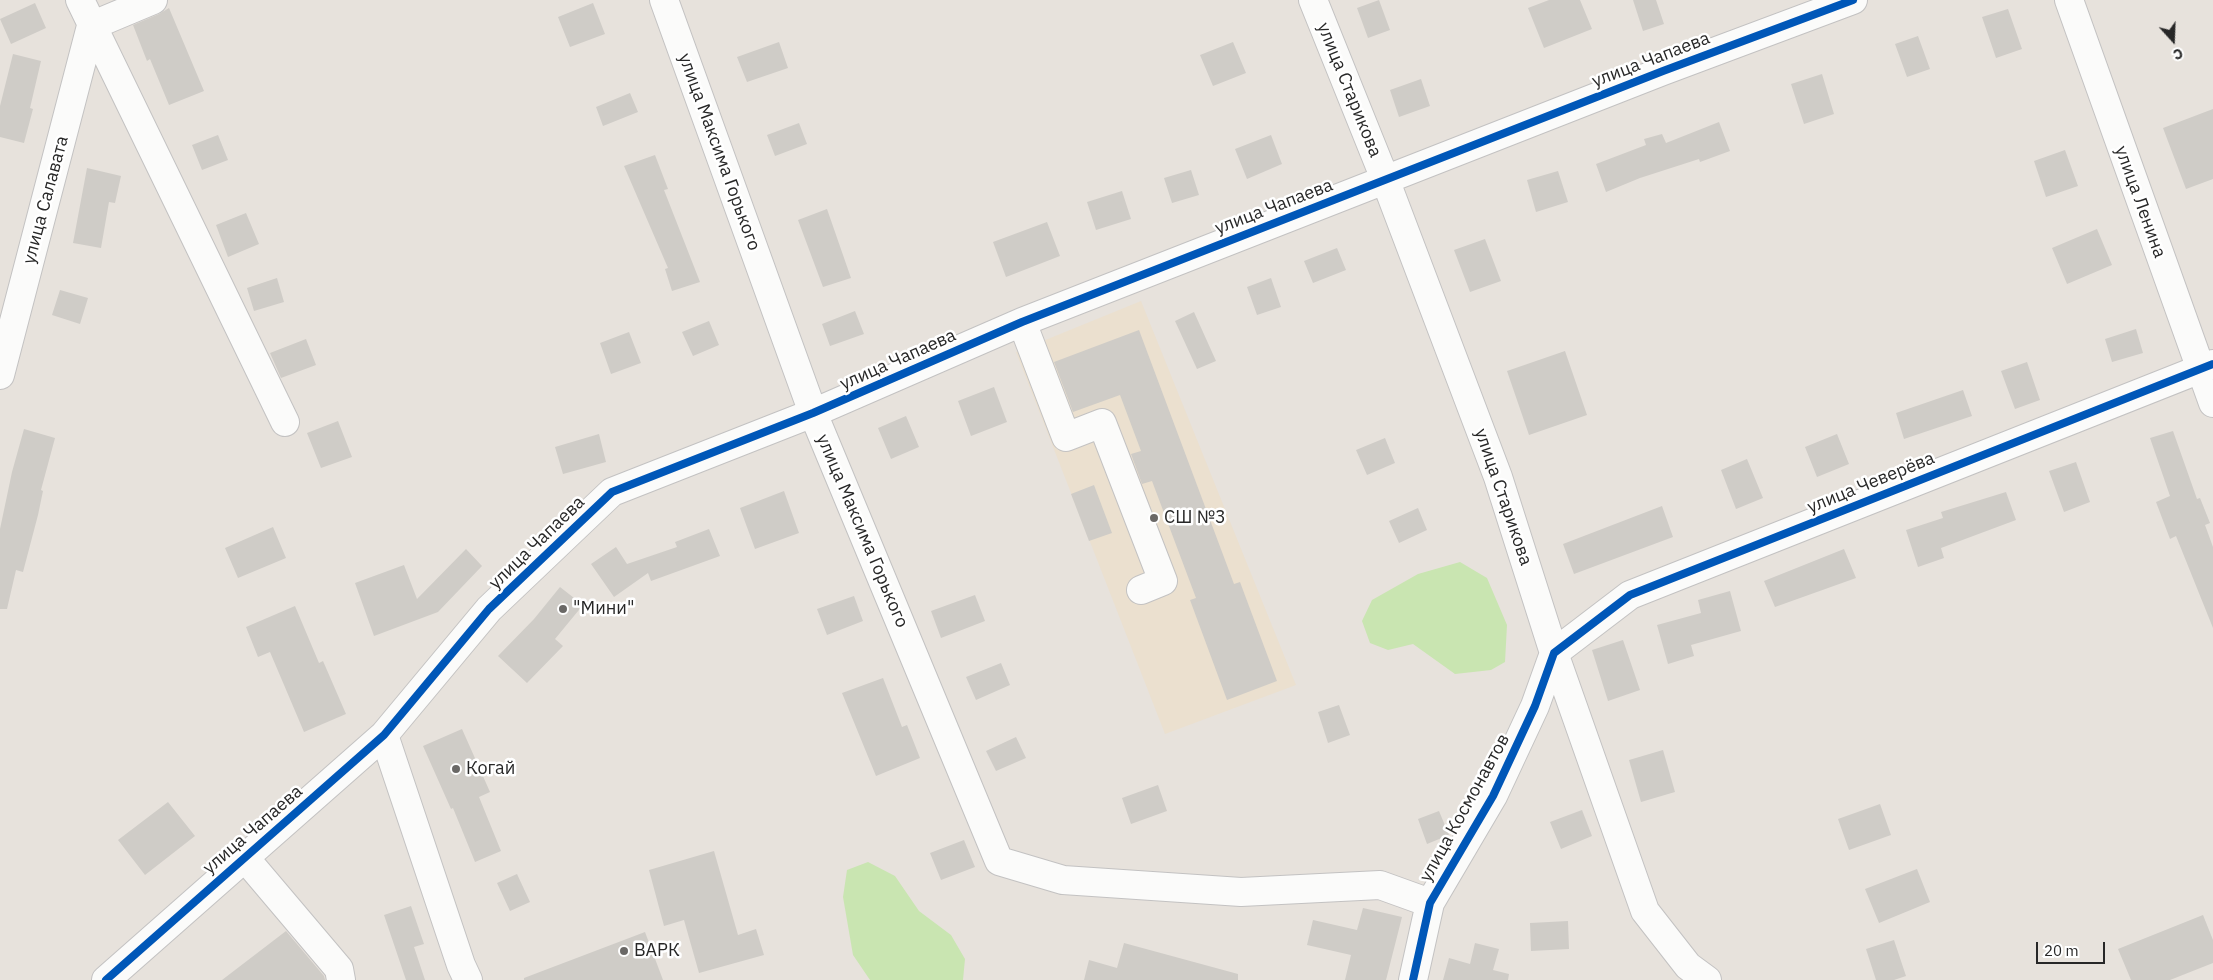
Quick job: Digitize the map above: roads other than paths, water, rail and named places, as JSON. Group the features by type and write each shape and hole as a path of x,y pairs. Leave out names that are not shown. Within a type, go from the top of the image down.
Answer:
{"street":[{"path":"80,0 285,422"},
{"path":"91,26 153,0"},
{"name":"улица Максима Горького","path":"664,0 813,413 999,860 1063,880 1232,891 1380,884 1430,903"},
{"name":"улица Старикова","path":"1313,0 1385,179 1498,477 1554,653 1645,911 1688,966 1707,980"},
{"name":"улица Чапаева","path":"106,980 384,735 489,609 612,492 813,413 1022,322 1663,70 1853,0"},
{"name":"улица Ленина","path":"2068,0 2206,366 2213,403"},
{"name":"улица Салавата","path":"0,375 91,26"},
{"path":"1022,322 1066,437 1102,423 1163,581 1141,590"},
{"name":"улица Чеверёва","path":"1554,653 1630,594 2206,366"},
{"name":"улица Космонавтов","path":"1413,980 1430,903 1497,788 1536,706 1554,653"},
{"path":"384,735 461,966 468,980"},
{"path":"245,858 340,969 342,980"}],"place":[{"name":"СШ №3","path":"1154,518"},
{"name":"\"Мини\"","path":"563,609"},
{"name":"Когай","path":"456,769"},
{"name":"ВАРК","path":"624,951"}]}
